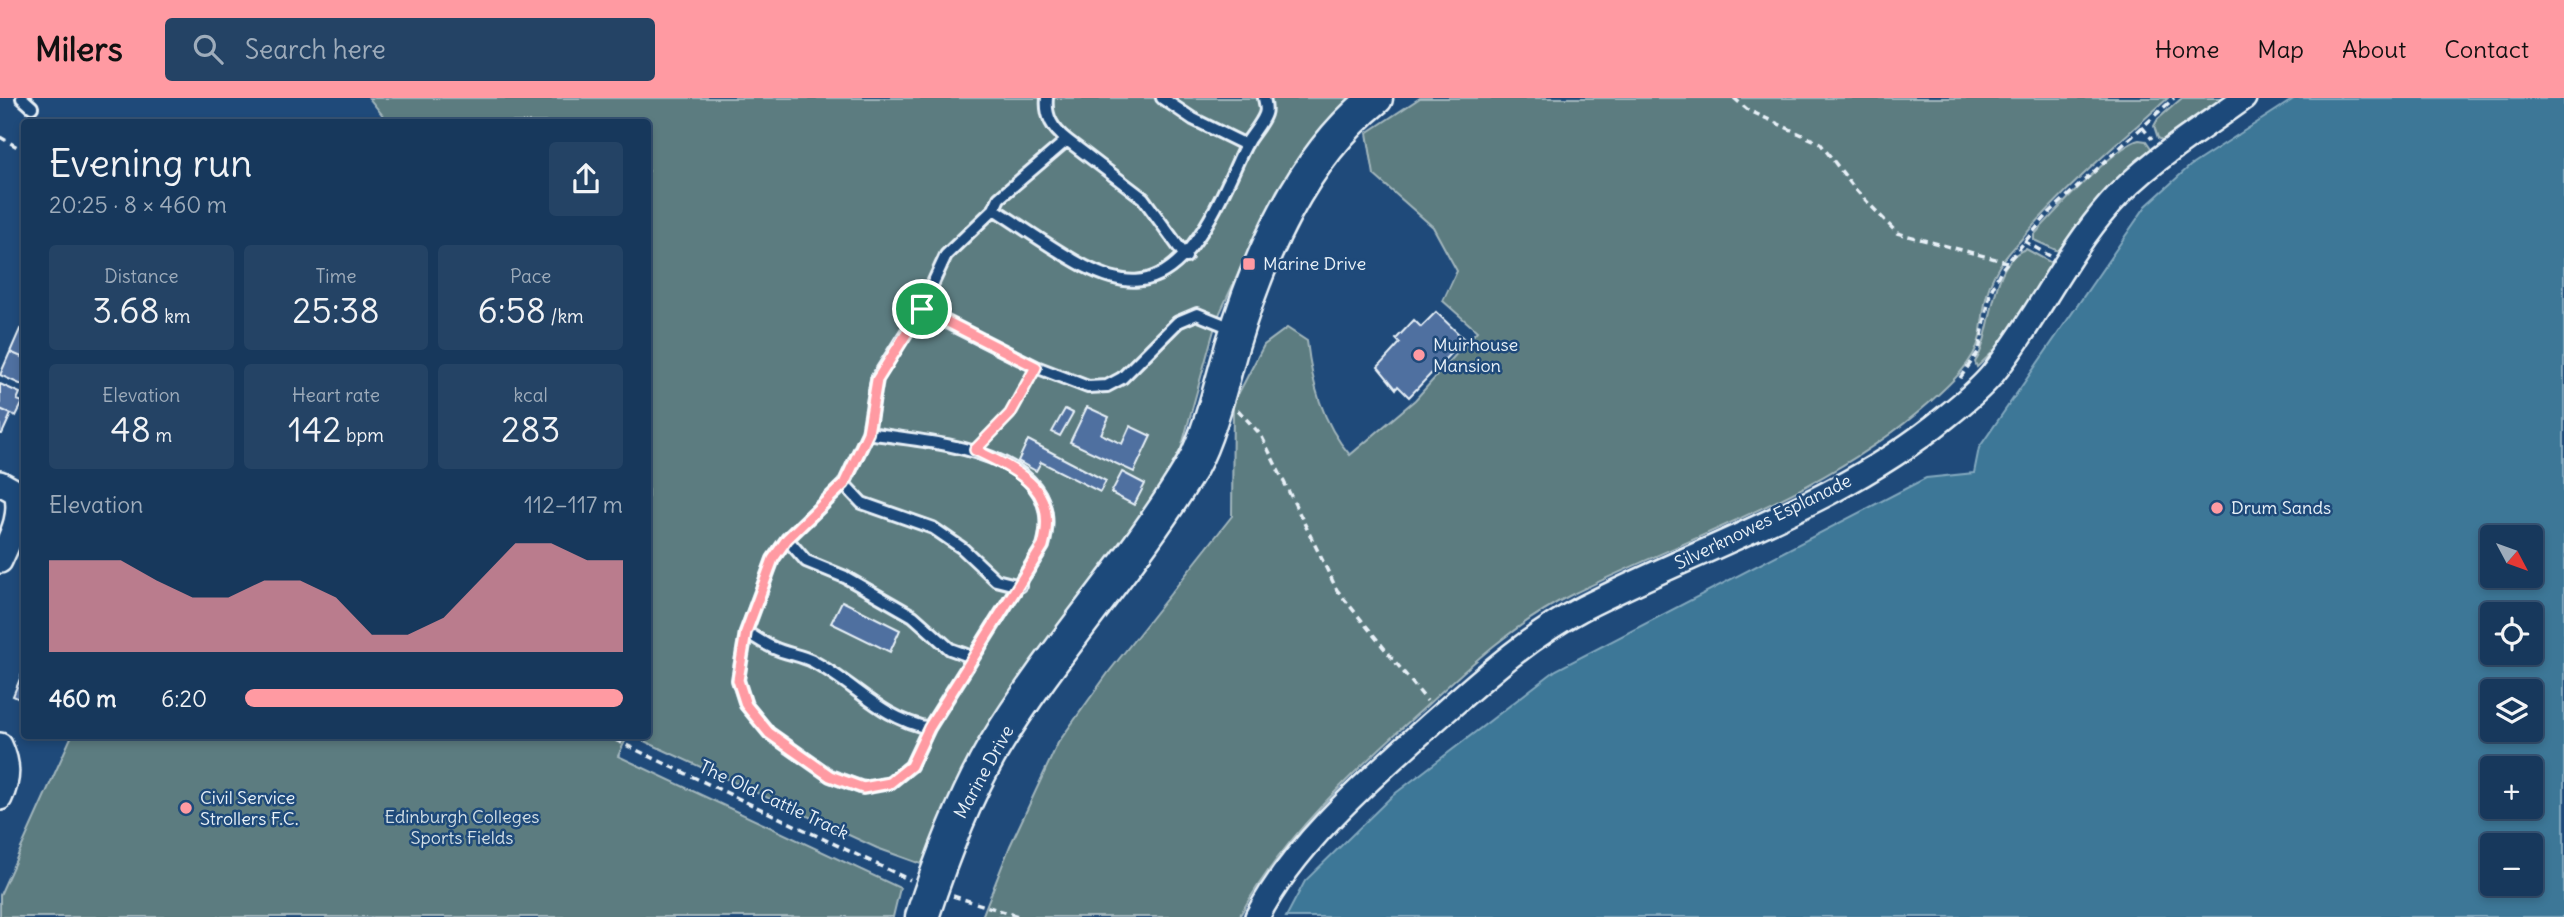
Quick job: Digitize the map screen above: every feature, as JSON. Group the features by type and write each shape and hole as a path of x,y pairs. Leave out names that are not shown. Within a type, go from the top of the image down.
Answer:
{"street":[{"name":"Marine Drive","path":"926,903 955,825 994,748 1035,686 1147,536 1194,463 1237,330 1279,224 1318,160 1376,98"},
{"name":"Silverknowes Esplanade","path":"1257,917 1313,838 1388,762 1514,652 1582,609 1783,515 1898,453 1947,416 1990,377 2110,204 2136,179 2244,98"},
{"path":"0,482 16,492 21,511"},
{"path":"0,561 21,517"},
{"path":"0,745 7,763 7,779 0,798"}],"lane":[{"path":"22,98 33,107"},
{"path":"1047,98 1046,108 1054,130 1143,198 1186,257"},
{"path":"1162,98 1193,119 1246,145"},
{"path":"994,209 1100,275 1132,283 1161,275 1186,257 1219,204 1246,145 1266,112 1264,98"},
{"path":"868,433 975,450 1023,474 1039,493 1047,510 1048,527 1043,546 929,728 911,766 890,783 863,788 830,776 769,733 746,705 738,680 746,632 773,559 787,539 844,484 868,433 877,380 922,309 946,255 994,209 999,198 1068,139"},
{"path":"922,309 1036,367 1088,387 1107,386 1122,378 1178,322 1197,314 1237,330"},
{"path":"844,484 862,503 933,528 962,548 996,580 1020,586"},
{"path":"787,539 806,561 845,577 913,616 950,649 972,657"},
{"path":"746,632 774,649 811,660 858,688 880,711 909,724 929,728"}],"path":[{"path":"1734,98 1748,110 1820,143 1856,189 1897,233 2007,262"},
{"path":"1947,416 1961,375 1979,351 1990,293 2007,262 2076,187 2174,98"},
{"path":"0,137 21,149"},
{"path":"2024,241 2066,266"},
{"path":"975,450 1010,414 1036,367"},
{"path":"1261,435 1337,590 1440,716"},
{"name":"The Old Cattle Track","path":"613,739 926,903 1021,917"}],"green space":[{"path":"369,98 1353,98 1333,116 1277,190 1217,319 1181,449 1135,530 924,865 877,848 640,739 651,739 651,119 386,119"},
{"path":"1420,98 2168,98 2076,181 2007,256 1989,286 1980,337 1973,355 1945,389 1890,434 1803,488 1571,595 1550,606 1493,646 1322,805 1277,858 1239,917 982,917 1010,846 1058,743 1108,673 1232,516 1233,404 1264,345 1287,328 1307,341 1312,372 1325,416 1350,455 1415,400 1477,331 1443,301 1457,271 1433,227 1374,175 1367,133"},
{"path":"2182,98 2224,98 2164,141 2158,138 2154,126 2158,119"},
{"path":"2139,140 2146,141 2151,148 2151,156 2111,185 2058,251 2034,240 2034,235 2085,182 2115,154"},
{"path":"2026,249 2050,262 2050,266 1997,348 1977,367 1975,362 1986,334 1999,282 2014,256"},
{"name":"Edinburgh Colleges Sports Fields","path":"70,739 626,739 618,756 900,888 893,917 0,917 0,895"}],"water":[{"name":"Drum Sands","path":"2295,98 2564,98 2564,917 1286,917 1305,881 1392,796 1556,670 1926,478 1974,473 1979,448 2146,206 2190,166"}],"building":[{"name":"Muirhouse Mansion","path":"1436,312 1464,339 1409,397 1398,386 1396,389 1378,367 1400,343 1396,339 1414,320 1421,327"},
{"path":"20,329 21,357 10,352"},
{"path":"10,352 21,357 21,385 0,375"},
{"path":"0,384 20,393 17,400 21,401 21,406 16,416 0,409"},
{"path":"1087,407 1109,417 1101,434 1122,444 1130,426 1151,436 1134,472 1070,442"},
{"path":"0,409 11,414 2,434 0,434"},
{"path":"1065,409 1073,413 1060,436 1052,432"},
{"path":"1028,440 1106,481 1100,492 1041,462 1036,471 1018,461"},
{"path":"1122,472 1145,484 1134,505 1111,493"},
{"path":"842,601 900,630 890,652 831,623"},
{"path":"21,676 21,700 13,696"}],"place":[{"name":"Marine Drive","path":"1249,264"},
{"name":"Muirhouse Mansion","path":"1419,355"},
{"name":"Drum Sands","path":"2217,508"},
{"name":"Civil Service Strollers F.C.","path":"186,808"}],"route":[{"path":"922,309 1036,367 1010,414 975,450 1023,474 1039,493 1047,510 1048,527 1043,546 929,728 911,766 890,783 863,788 830,776 769,733 746,705 738,680 746,632 773,559 787,539 844,484 868,433 877,380 922,309"}]}
